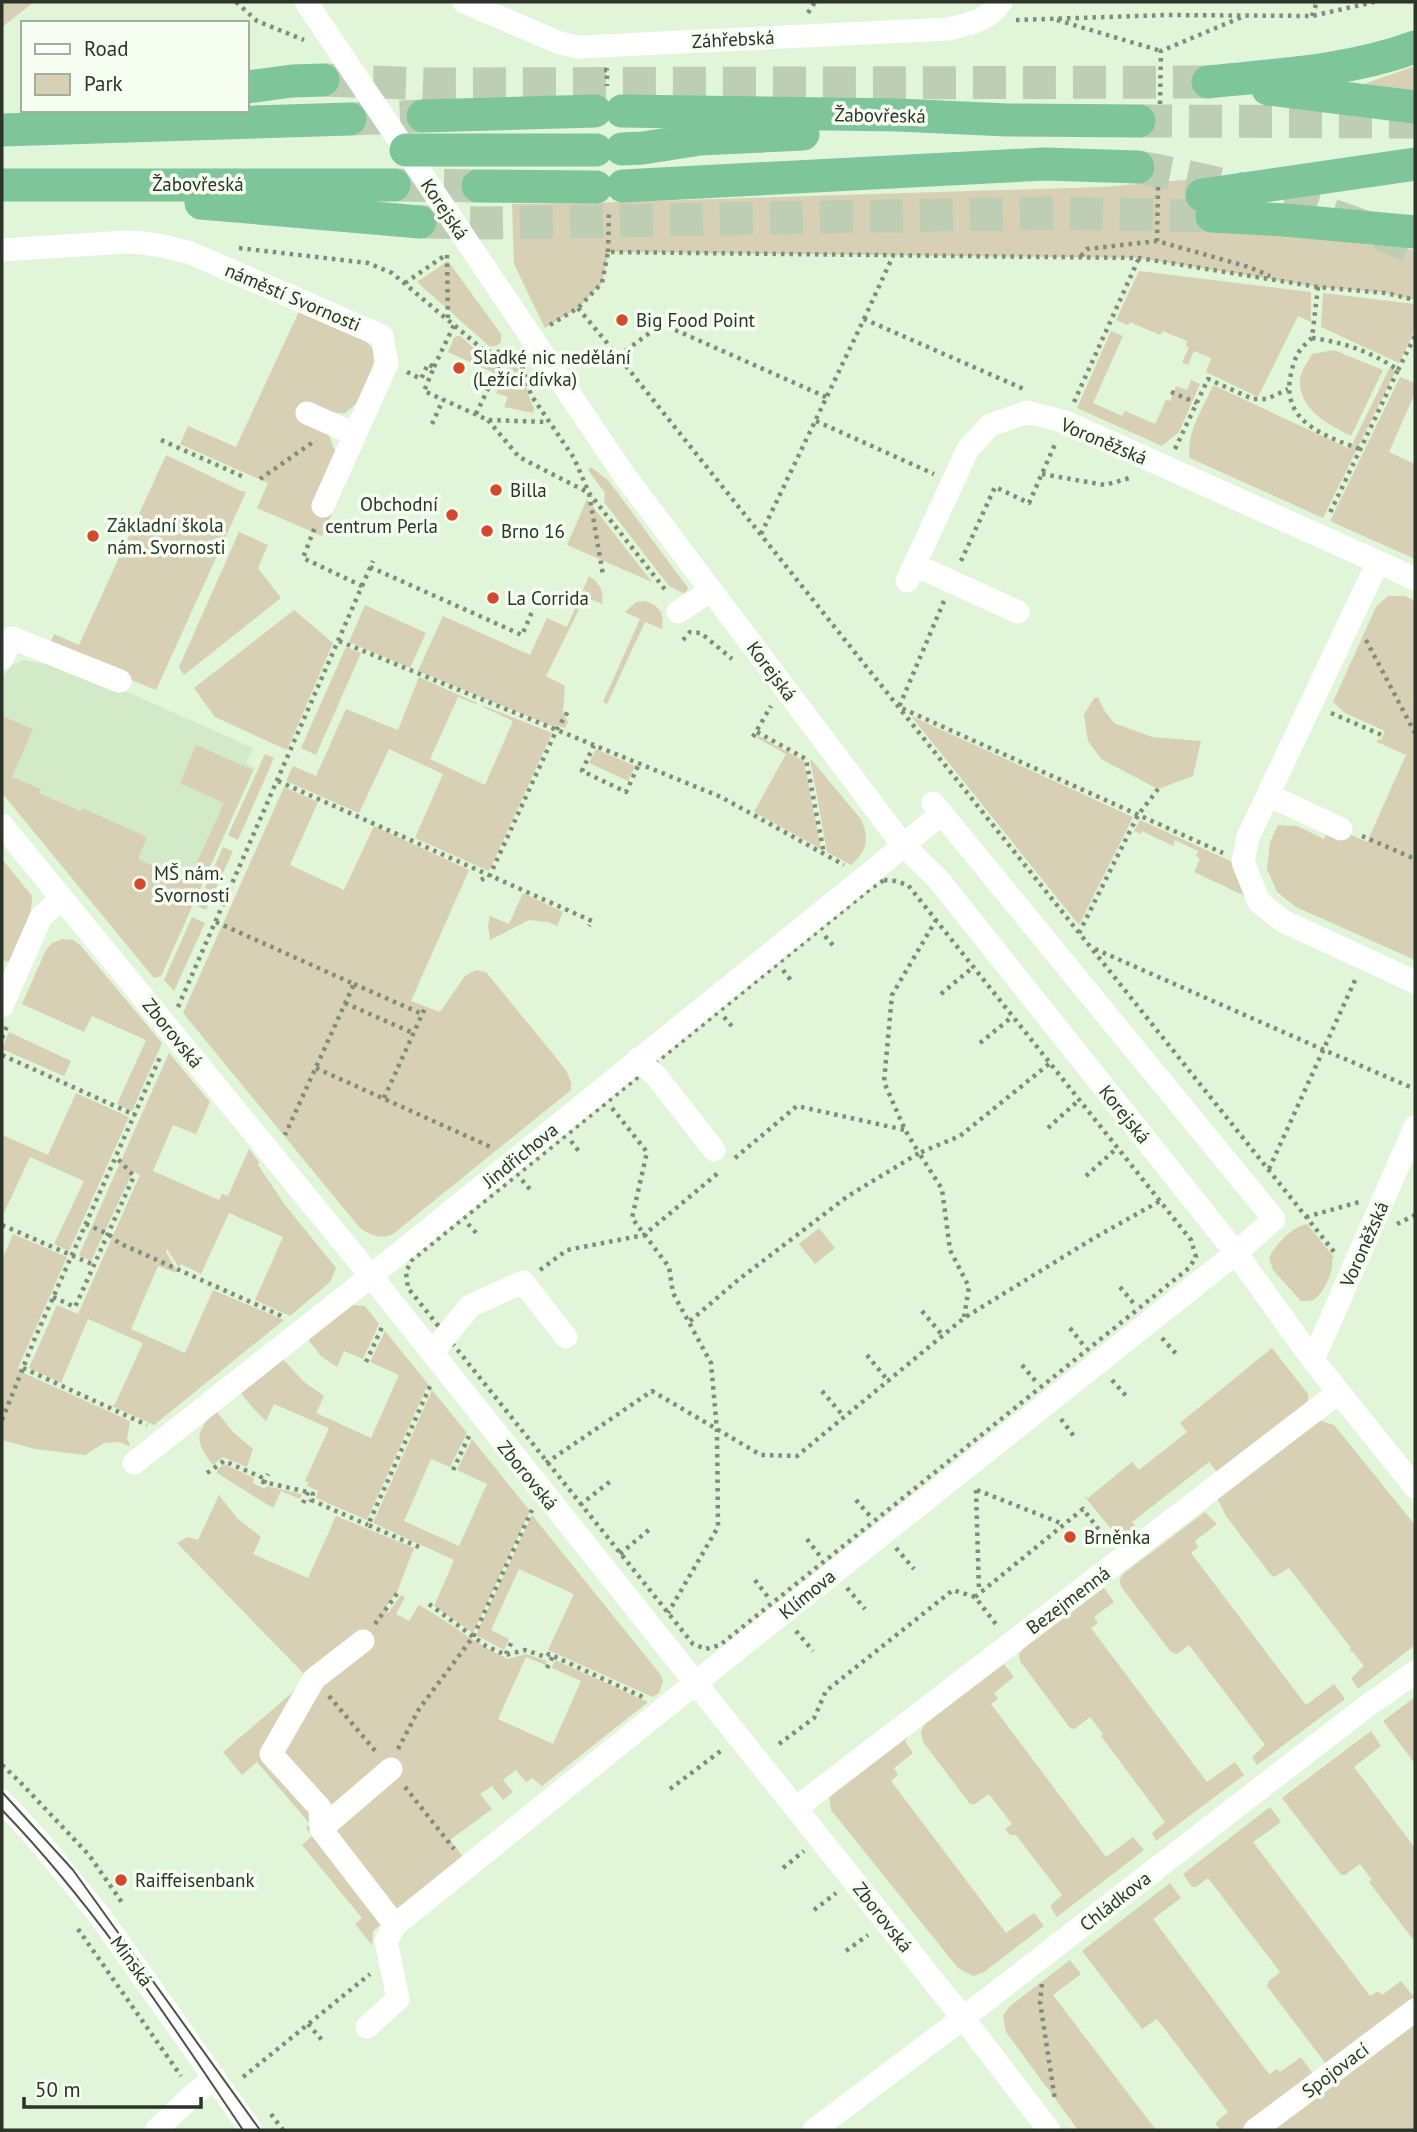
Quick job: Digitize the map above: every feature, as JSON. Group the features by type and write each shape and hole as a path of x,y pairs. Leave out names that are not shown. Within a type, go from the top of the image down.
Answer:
{"highway":[{"path":"1415,47 1359,62 1297,73 1208,82 1415,107"},
{"path":"248,87 292,81 335,71"},
{"name":"Žabovřeská","path":"423,116 608,111 1139,121"},
{"path":"2,120 50,112"},
{"path":"607,149 700,139 822,132 898,115"},
{"path":"2,130 350,120"},
{"path":"406,150 607,149 828,162 905,171"},
{"path":"478,186 609,195 905,171 1044,164 1148,175"},
{"path":"1415,164 1207,205 1285,220 1415,232"},
{"path":"63,184 224,206 419,222"},
{"name":"Žabovřeská","path":"2,185 394,185"}],"street":[{"name":"Korejská","path":"306,2 335,71 406,150 624,475 710,591 903,845 937,878 1236,1253 1313,1360 1415,1487"},
{"name":"Záhřebská","path":"464,2 560,43 579,47 949,29 979,21 994,12 1001,2"},
{"name":"náměstí Svornosti","path":"2,250 139,242 188,252 382,336 387,363 346,430 323,506"},
{"name":"Voroněžská","path":"952,582 911,573 968,449 990,425 1028,412 1065,422 1415,579"},
{"path":"307,413 346,430"},
{"path":"1378,562 1248,837 1243,862 1259,902 1283,921 1415,982"},
{"path":"952,582 1018,612"},
{"path":"674,604 710,591"},
{"path":"5,643 120,681"},
{"path":"1268,795 1341,829"},
{"name":"Jindřichova","path":"134,1463 643,1064 903,845 937,808 1274,1219 1236,1253"},
{"name":"Zborovská","path":"2,825 371,1276 439,1344 695,1683 963,2018 1049,2130"},
{"path":"7,1011 41,917 62,898"},
{"path":"643,1064 714,1150"},
{"name":"Voroněžská","path":"1313,1360 1415,1127"},
{"name":"Klímova","path":"390,1933 695,1683 1236,1253"},
{"path":"439,1344 470,1306 523,1282 566,1338"},
{"name":"Bezejmenná","path":"796,1808 1339,1392"},
{"path":"363,1641 314,1679 271,1754 320,1808 321,1829 390,1933 398,1999 367,2027"},
{"name":"Chládkova","path":"814,2130 1415,1672"},
{"path":"321,1829 391,1769"},
{"name":"Minská","path":"2,1801 39,1841 100,1916 251,2130"},
{"name":"Spojovací","path":"1255,2130 1415,2010"},
{"path":"156,2130 215,2078"}],"path":[{"path":"236,2 257,21 304,40"},
{"path":"1312,16 1317,2"},
{"path":"979,21 1167,15 1312,16 1374,2"},
{"path":"1052,18 1161,51 1246,15"},
{"path":"1160,96 1161,51"},
{"path":"1148,175 1157,241"},
{"path":"545,328 579,308 602,283 608,252 609,195"},
{"path":"1080,257 1087,249 1157,241 1249,267 1276,279"},
{"path":"443,247 454,264"},
{"path":"233,248 368,263 392,273 486,352 500,352 514,345"},
{"path":"608,252 1139,258 1318,287 1386,293 1415,300"},
{"path":"405,283 447,254"},
{"path":"447,254 448,319"},
{"path":"761,534 893,255"},
{"path":"899,707 995,486 1029,503 1139,258"},
{"path":"1318,287 1312,338 1299,349 1288,389 1295,410 1308,425 1329,438 1360,449"},
{"path":"579,308 1351,1273"},
{"path":"864,318 1032,393"},
{"path":"618,356 662,324 826,397"},
{"path":"454,325 424,391 488,420 519,457 589,493 674,604"},
{"path":"506,335 514,345 531,395 574,458 589,493 603,575"},
{"path":"1319,536 1415,336"},
{"path":"1312,338 1331,340 1356,348 1382,359 1398,370"},
{"path":"476,414 498,368 500,352"},
{"path":"428,364 434,367"},
{"path":"1042,474 1105,485 1166,467 1208,379 1253,398 1267,399 1288,389"},
{"path":"1171,392 1197,403"},
{"path":"432,424 443,400"},
{"path":"488,420 547,422"},
{"path":"816,421 953,482"},
{"path":"260,479 346,430"},
{"path":"162,440 246,478"},
{"path":"323,506 303,558 362,586"},
{"path":"168,1000 177,1011 372,564 522,635 532,612"},
{"path":"1353,615 1415,733"},
{"path":"339,641 721,797 851,869"},
{"path":"1311,704 1384,736"},
{"path":"753,737 771,706"},
{"path":"899,707 1243,862"},
{"path":"481,880 490,875 556,729 569,710"},
{"path":"757,732 807,759 824,854"},
{"path":"594,745 582,771 626,792 639,764"},
{"path":"278,781 592,921 589,926"},
{"path":"1079,933 1138,815 1158,789"},
{"path":"1341,829 1415,859"},
{"path":"884,880 908,885 1191,1240 1196,1257 1189,1268 720,1645 706,1650 692,1644 546,1463 439,1344 408,1287 406,1272 412,1260 607,1102 643,1064 870,889 884,880"},
{"path":"936,920 892,995 884,1082 905,1130 942,1189 950,1250 969,1287 964,1318"},
{"path":"216,922 422,1014"},
{"path":"825,935 836,949"},
{"path":"1092,948 1415,1089"},
{"path":"1269,1169 1365,958"},
{"path":"941,994 972,968"},
{"path":"282,1140 354,984"},
{"path":"345,1003 413,1033"},
{"path":"384,1098 425,1008"},
{"path":"2,1038 7,1011"},
{"path":"980,1043 1012,1017"},
{"path":"727,1021 735,1030"},
{"path":"2,1420 53,1297 166,1044"},
{"path":"2,1055 135,1115"},
{"path":"690,1321 738,1280 848,1196 919,1153 960,1136 1049,1064"},
{"path":"316,1068 501,1152"},
{"path":"1048,1128 1079,1100"},
{"path":"607,1102 647,1152 632,1218 669,1267 673,1293 711,1363 717,1430 718,1527 668,1613"},
{"path":"797,1106 905,1130"},
{"path":"573,1145 581,1154"},
{"path":"1086,1176 1117,1148"},
{"path":"53,1297 75,1307 108,1234 134,1176 116,1157"},
{"path":"1306,1217 1386,1194"},
{"path":"546,1463 652,1391 761,1455 797,1455 964,1318 1160,1201"},
{"path":"2,1224 33,1235 94,1265"},
{"path":"86,1224 183,1272 223,1286 290,1319 279,1328"},
{"path":"471,1227 479,1237"},
{"path":"523,1282 568,1250 644,1235"},
{"path":"180,1278 183,1272"},
{"path":"1120,1287 1138,1309"},
{"path":"922,1311 943,1336"},
{"path":"366,1362 384,1324"},
{"path":"1070,1328 1082,1343"},
{"path":"1159,1335 1178,1356"},
{"path":"867,1355 889,1382"},
{"path":"1022,1365 1035,1380"},
{"path":"23,1368 141,1422"},
{"path":"368,1525 431,1384"},
{"path":"1117,1386 1127,1397"},
{"path":"822,1391 844,1418"},
{"path":"1067,1427 1076,1438"},
{"path":"453,1470 470,1433"},
{"path":"207,1473 224,1461 261,1477 259,1481 264,1483 313,1494 311,1500 419,1547"},
{"path":"264,1483 268,1474"},
{"path":"580,1505 612,1480"},
{"path":"1000,1629 977,1595 976,1490 1064,1525"},
{"path":"303,1503 308,1492"},
{"path":"856,1500 868,1513"},
{"path":"977,1595 1083,1509 1107,1541"},
{"path":"391,1769 398,1748 419,1709 473,1637 532,1510"},
{"path":"620,1554 651,1528"},
{"path":"807,1539 817,1553"},
{"path":"903,1556 914,1569"},
{"path":"755,1580 766,1595"},
{"path":"847,1588 865,1609"},
{"path":"779,1744 814,1718 826,1691 953,1590 977,1595"},
{"path":"363,1641 399,1591"},
{"path":"429,1604 486,1646 506,1655 525,1650 546,1657 549,1654 652,1701"},
{"path":"801,1637 813,1651"},
{"path":"506,1655 513,1639"},
{"path":"547,1668 553,1656"},
{"path":"670,1789 723,1749"},
{"path":"783,1868 805,1851"},
{"path":"814,1910 838,1892"},
{"path":"78,1928 194,2094"},
{"path":"243,2077 383,1963 390,1933"},
{"path":"846,1951 870,1933"},
{"path":"1044,1974 1040,2002 1056,2101"},
{"path":"308,2024 322,2040"}],"shaded area":[{"name":"MŠ nám. Svornosti","path":"23,660 46,664 114,692 116,687 253,748 246,763 255,768 161,976 154,978 2,793 2,678 12,665"}],"green space":[{"path":"2,2 34,2 2,27"},
{"path":"1415,66 1415,94 1364,84"},
{"path":"1196,179 1217,227 1415,250 1415,300 1386,293 1318,287 1139,258 609,252 602,283 578,308 545,328 514,264 512,204 1102,187"},
{"path":"448,261 501,334 501,342 497,345 489,346 417,282"},
{"path":"1139,271 1311,292 1311,322 1298,316 1258,397 1206,372 1211,358 1194,351 1188,365 1182,362 1189,348 1186,346 1187,341 1163,331 1160,335 1130,322 1128,325 1116,320"},
{"path":"1323,293 1415,304 1415,330 1399,363 1321,327"},
{"path":"302,305 355,329 373,349 374,372 368,392 345,413 320,412 335,451 361,448 322,536 257,508 268,483 180,444 188,426 236,447"},
{"path":"1111,331 1123,336 1093,403 1122,416 1125,411 1155,424 1176,386 1187,390 1191,380 1200,384 1179,432 1162,446 1077,408"},
{"path":"457,336 496,367 494,373 448,352"},
{"path":"1334,350 1383,370 1351,436 1316,415 1304,400 1301,391 1301,374 1312,354"},
{"path":"510,365 515,365 521,374 534,408 533,413 504,407 508,397 496,393"},
{"path":"1390,367 1396,370 1323,518 1190,458 1193,430 1213,385 1350,449"},
{"path":"1400,377 1415,383 1415,393 1389,452 1415,464 1415,559 1330,521"},
{"path":"166,455 246,492 156,690 49,646 54,634 79,645"},
{"path":"591,467 608,480 688,588 686,592 669,586 604,502 605,493 588,470"},
{"path":"587,499 652,582 567,545"},
{"path":"239,532 268,545 258,568 281,598 184,675 179,667"},
{"path":"589,576 600,588 602,604 585,597 546,676 565,686 563,711 568,722 565,728 556,725 554,727 418,671 443,616 530,655 547,618 567,627"},
{"path":"1388,596 1405,596 1415,601 1415,960 1296,907 1277,892 1267,869 1270,842 1278,825 1297,826 1324,839 1330,826 1367,842 1406,755 1377,742 1385,731 1345,713 1333,702 1376,607"},
{"path":"644,601 660,610 662,629 645,622 607,704 603,702 640,619 625,612 636,602"},
{"path":"365,605 426,633 410,668 349,642"},
{"path":"294,610 333,643 287,750 215,717 194,688"},
{"path":"346,647 361,653 316,755 301,748"},
{"path":"419,677 477,703 458,697 430,759 485,785 513,721 484,706 552,733 489,871 415,838 443,774 389,749 359,813 286,781 293,766 316,776 346,709 398,730"},
{"path":"1098,697 1114,723 1152,737 1201,741 1193,776 1158,789 1101,759 1088,741 1084,715 1094,698"},
{"path":"2,716 33,729 12,777 41,789 39,793 80,811 82,808 147,837 138,859 188,882 224,803 180,783 196,745 253,770 161,976 154,978 2,793"},
{"path":"911,716 1133,817 1079,925"},
{"path":"759,736 804,761 821,849 754,812 786,754 757,738"},
{"path":"596,749 635,766 628,781 589,763"},
{"path":"265,754 274,758 238,840 228,835"},
{"path":"810,758 863,825 866,843 851,865 827,852"},
{"path":"284,787 318,802 290,865 344,890 374,826 469,870 411,1001 440,1012 465,976 476,970 486,972 566,1070 571,1082 571,1090 393,1234 384,1237 360,1228 183,1013"},
{"path":"1140,820 1237,864 1245,896 1194,872 1200,859 1196,856 1198,851 1175,840 1173,846 1142,831 1141,834 1134,831"},
{"path":"223,847 233,851 206,910 197,906"},
{"path":"2,859 32,896 31,912 9,962 2,960"},
{"path":"523,893 563,912 557,926 546,921 529,920 490,940 490,916 509,924"},
{"path":"192,917 205,923 174,991 164,980"},
{"path":"63,939 73,940 81,946 162,1043 132,1111 117,1104 146,1040 92,1016 84,1032 22,1004 46,950 52,943"},
{"path":"9,1032 71,1061 64,1076 2,1049"},
{"path":"169,1053 210,1102 196,1134 173,1125 153,1171 219,1200 222,1194 228,1196 249,1149 285,1205 336,1268 330,1282 290,1316 255,1300 283,1237 229,1213 201,1274 181,1264 179,1267 167,1249 166,1252 177,1271 176,1273 158,1266 131,1329 185,1353 213,1290 284,1320 154,1425 112,1406 143,1343 88,1319 61,1383 29,1368 57,1305 78,1314 140,1175 133,1171 91,1261 79,1255"},
{"path":"76,1093 129,1117 69,1251 54,1244 84,1181 30,1157 2,1217 2,1135 48,1155"},
{"path":"1307,1224 1334,1257 1330,1276 1321,1293 1313,1300 1301,1301 1273,1270 1269,1258 1285,1237"},
{"path":"819,1228 835,1248 815,1264 799,1244"},
{"path":"13,1234 67,1257 18,1368 130,1421 128,1446 119,1442 104,1443 85,1455 35,1449 2,1440 2,1260"},
{"path":"348,1306 365,1306 379,1324 363,1359 344,1351 337,1367 321,1356 307,1338"},
{"path":"385,1331 428,1384 367,1520 316,1498 318,1491 307,1486 308,1482 305,1481 329,1428 274,1404 266,1421 240,1392 282,1358 304,1382 324,1396 316,1413 371,1438 399,1375 370,1362"},
{"path":"1272,1348 1308,1394 1308,1405 1220,1476 1209,1462 1132,1522 1140,1532 1127,1548 1084,1496 1088,1498 1132,1462 1139,1470 1187,1432 1180,1423"},
{"path":"432,1390 467,1433 450,1467 431,1459 404,1521 459,1546 487,1484 457,1470 472,1439 530,1511 473,1633 434,1606 454,1560 373,1523"},
{"path":"216,1411 233,1432 253,1449 247,1467 223,1457 213,1465 202,1450 201,1431"},
{"path":"1321,1421 1334,1425 1415,1525 1415,1645 1358,1689 1351,1678 1364,1666 1349,1650 1351,1648 1289,1568 1274,1577 1271,1575 1226,1516 1216,1496 1313,1423"},
{"path":"224,1464 254,1478 253,1483 265,1489 266,1486 302,1494 300,1499 281,1491 273,1508 217,1473"},
{"path":"219,1495 237,1518 261,1537 253,1554 308,1578 336,1516 414,1548 397,1592 385,1608 388,1613 401,1595 405,1597 396,1614 409,1621 419,1605 508,1659 526,1654 547,1661 545,1665 526,1657 498,1719 553,1744 581,1681 552,1668 555,1660 648,1702 542,1786 532,1778 526,1782 516,1770 503,1780 513,1792 503,1800 492,1786 480,1794 492,1809 450,1840 464,1858 373,1931 372,1945 355,1924 362,1918 302,1845 312,1836 306,1828 310,1824 257,1762 242,1775 223,1752 292,1693 305,1675 177,1543 188,1537 198,1540"},
{"path":"1205,1512 1217,1524 1195,1541 1198,1547 1191,1553 1306,1705 1334,1684 1345,1699 1257,1765 1252,1757 1265,1745 1189,1645 1177,1654 1171,1652 1120,1582 1123,1574"},
{"path":"532,1515 660,1674 663,1681 659,1693 653,1697 548,1650 574,1594 519,1569 491,1630 509,1639 504,1650 476,1635"},
{"path":"1104,1588 1114,1602 1094,1617 1098,1623 1091,1628 1207,1782 1235,1762 1244,1775 1156,1841 1152,1833 1165,1822 1101,1736 1103,1734 1090,1717 1074,1729 1070,1728 1020,1661 1019,1654 1024,1648"},
{"path":"1004,1664 1014,1677 994,1693 998,1699 991,1704 1106,1857 1133,1837 1144,1850 1057,1917 1050,1906 1062,1895 1016,1835 1010,1835 1005,1829 1012,1824 989,1794 975,1804 970,1804 923,1742 921,1732 924,1725"},
{"path":"1415,1697 1415,1764 1383,1721"},
{"path":"1371,1731 1381,1746 1354,1767 1415,1848 1415,1942 1369,1882 1372,1880 1360,1864 1341,1875 1282,1798"},
{"path":"903,1736 913,1753 894,1768 898,1775 891,1781 1006,1933 1034,1913 1044,1926 984,1972 973,1976 958,1968 831,1810 829,1795"},
{"path":"1270,1807 1281,1822 1253,1842 1370,1996 1378,1991 1382,1995 1401,1981 1414,1997 1326,2064 1267,1986 1280,1972 1208,1878 1192,1887 1183,1874"},
{"path":"1170,1883 1181,1898 1153,1919 1269,2074 1277,2069 1280,2072 1301,2057 1313,2074 1240,2130 1220,2130 1215,2123 1228,2112 1157,2019 1142,2029 1082,1951"},
{"path":"1070,1960 1081,1974 1053,1995 1156,2130 1078,2130 1006,2032 1003,2016 1009,2007"},
{"path":"1415,2024 1415,2130 1274,2130"}],"tunnel":[{"path":"323,80 429,84 1208,82"},
{"path":"350,119 423,116"},
{"path":"1139,121 1415,122"},
{"path":"1138,167 1314,209 1415,249"},
{"path":"394,185 478,186"},
{"path":"420,222 1056,213 1212,216"}],"tram line":[{"path":"2,1792 73,1870 260,2130"},
{"path":"2,1810 100,1924 243,2130"}],"place":[{"name":"Big Food Point","path":"622,320"},
{"name":"Sladké nic nedělání (Ležící dívka)","path":"459,368"},
{"name":"Billa","path":"496,490"},
{"name":"Obchodní centrum Perla","path":"452,515"},
{"name":"Brno 16","path":"487,531"},
{"name":"Základní škola nám. Svornosti","path":"93,536"},
{"name":"La Corrida","path":"493,598"},
{"name":"MŠ nám. Svornosti","path":"140,884"},
{"name":"Brněnka","path":"1070,1537"},
{"name":"Raiffeisenbank","path":"121,1880"}]}
